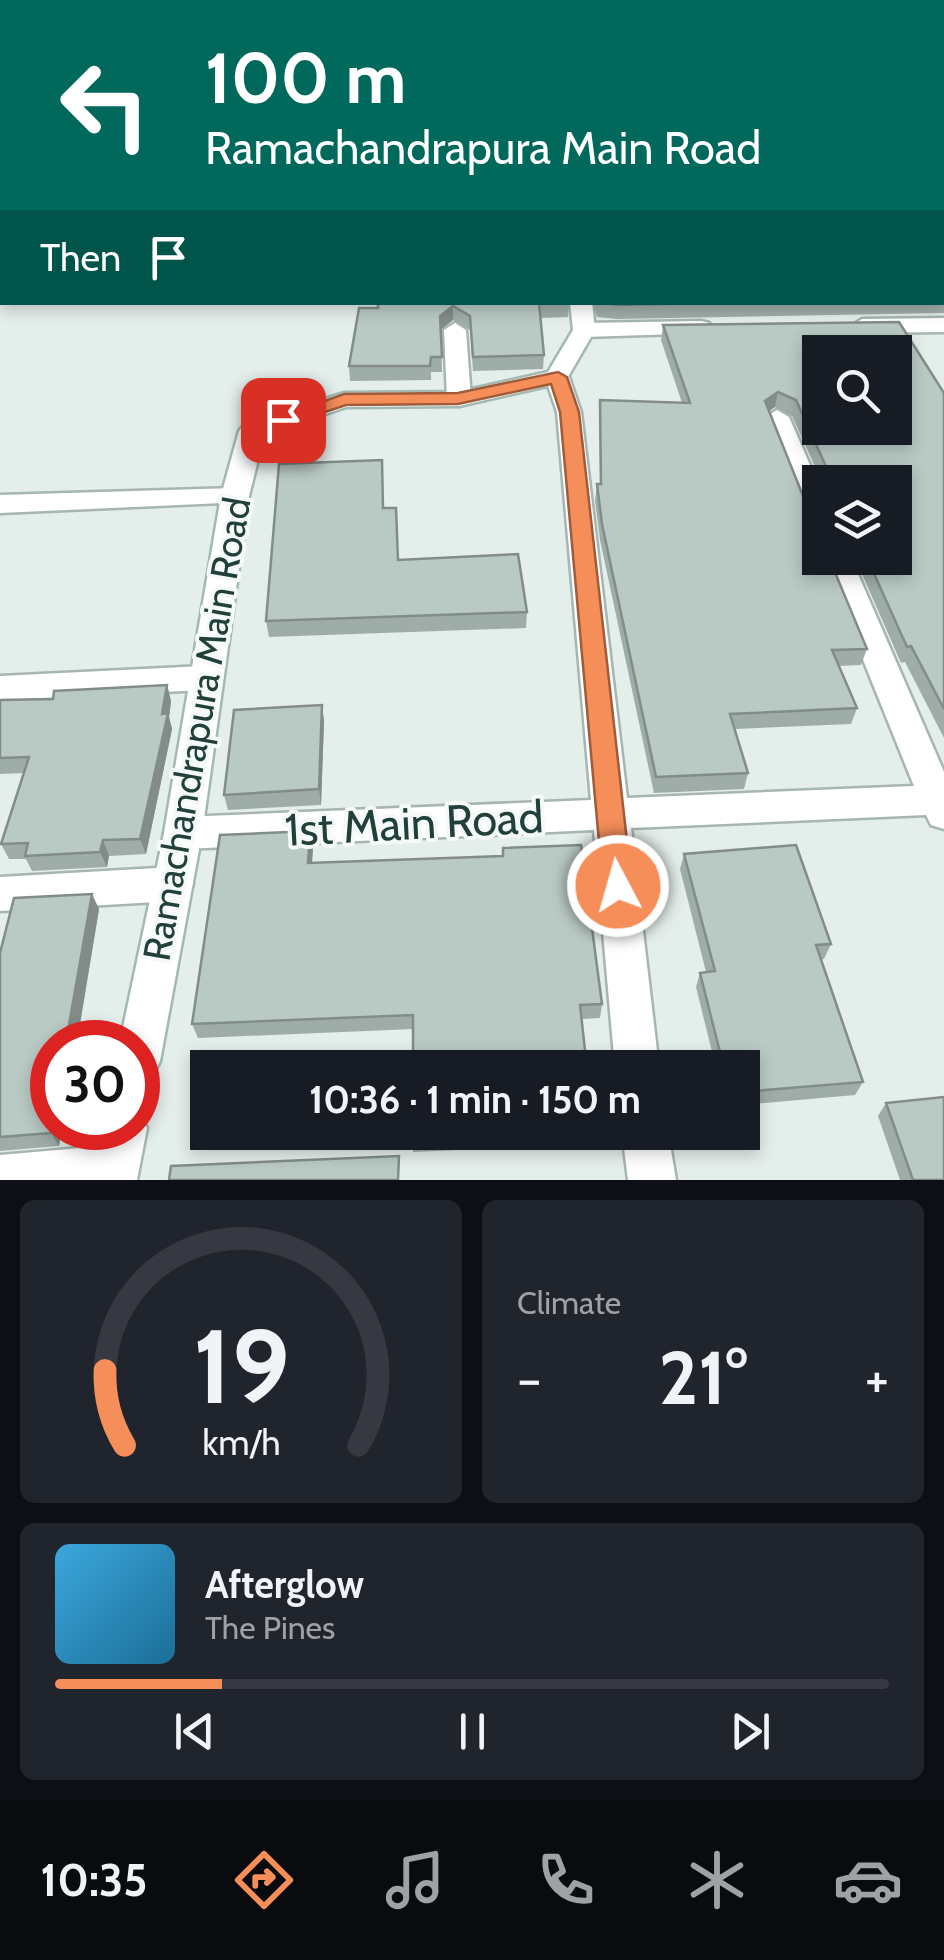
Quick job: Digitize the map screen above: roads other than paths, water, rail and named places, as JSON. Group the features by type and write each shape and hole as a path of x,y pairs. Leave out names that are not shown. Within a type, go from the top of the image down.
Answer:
{"street":[{"path":"635,1050 569,412 558,377 582,316 724,328"},
{"path":"844,326 944,325"},
{"path":"455,330 458,399"},
{"name":"Ramachandrapura Main Road","path":"146,1020 183,833 235,496 252,431 344,400 458,399 558,377"},
{"path":"777,417 802,477"},
{"path":"0,504 235,496"},
{"path":"843,575 942,804"},
{"path":"0,688 204,678"},
{"name":"1st Main Road","path":"183,833 942,804"},
{"path":"0,894 174,884"},
{"path":"648,1150 652,1180"},
{"path":"0,1179 117,1158"}]}
